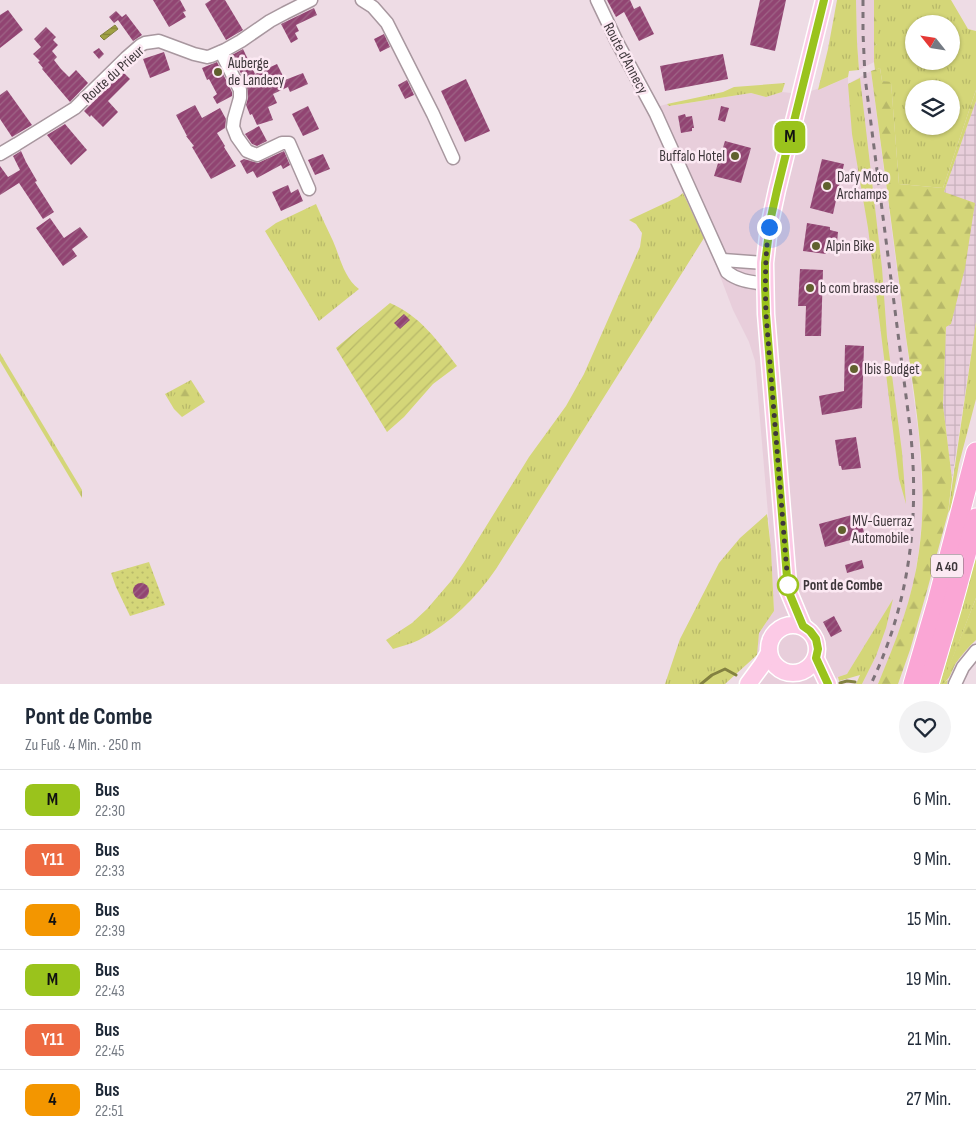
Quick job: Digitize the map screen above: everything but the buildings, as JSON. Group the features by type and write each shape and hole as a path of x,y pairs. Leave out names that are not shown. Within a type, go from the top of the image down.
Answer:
{"highway":[{"name":"A 40","path":"913,684 937,602 976,452"},
{"name":"A 40","path":"929,684 976,518"}],"main road":[{"path":"780,628 788,590 766,314 765,263 769,227 777,190 824,0"},
{"path":"788,590 803,626"},
{"path":"748,684 762,666 769,653 772,636 780,628 793,624 803,626 816,639 818,649 816,658 810,667 801,672 791,673 784,671 774,663 769,653"},
{"path":"816,658 828,684"},
{"path":"752,684 784,671"},
{"path":"801,672 817,684"}],"street":[{"name":"Route du Prieur","path":"0,154 75,108 140,45 159,42 166,43 207,57 222,52 285,12 311,0"},
{"path":"362,0 373,6 387,23 453,158"},
{"name":"Route d'Annecy","path":"597,0 617,42 656,114 727,272 741,280 765,284"},
{"path":"222,52 240,90 233,128 236,138 247,151 257,155 282,143 289,143 309,189"},
{"path":"723,260 765,263"},
{"path":"955,684 963,667 976,651"}],"shaded area":[{"path":"856,0 874,0 874,62 859,70 857,42"},
{"path":"115,25 118,29 104,40 100,36"},
{"path":"871,71 919,438 922,519 914,581 905,614 878,684 862,684 876,656 892,601 847,674 838,677 831,684 753,684 759,633 774,611 771,549 755,361 749,342 733,310 717,268 647,113 667,104 670,106 751,93 766,97 782,92 801,94 848,77 848,84"},
{"path":"976,101 976,322 952,479 943,405 946,327 951,324 944,192"}],"green space":[{"path":"837,0 856,0 859,70 849,71 848,77 818,90 828,49"},
{"path":"874,0 877,0 877,44 874,46"},
{"path":"877,0 951,0 960,15 905,15 905,70 960,70 960,15 968,29 976,31 976,90 943,188 899,184 891,83 882,81 880,68 875,70 874,46 877,44"},
{"path":"880,68 882,81 891,82 899,184 943,188 976,90 976,101 944,192 975,203 965,268 951,324 946,327 943,405 952,479 948,513 910,650 898,684 878,684 903,619 913,586 919,551 923,497 917,417 871,71"},
{"path":"860,78 882,268 887,337 902,452 906,504 899,479 868,228 852,134 848,84"},
{"path":"785,83 782,92 766,97 751,93 669,106 667,104 723,92 734,87"},
{"path":"683,193 704,238 496,569 471,600 442,626 413,643 393,649 386,640 412,623 451,581 529,457 566,406 584,374 640,247 642,233 636,224 629,220"},
{"path":"316,204 346,273 359,289 319,321 265,231 276,223"},
{"path":"390,303 410,314 419,322 435,338 457,366 433,384 404,417 387,432 336,348"},
{"path":"976,322 976,399 959,464 951,508 948,513"},
{"path":"0,353 82,490 82,498 0,361"},
{"path":"191,380 205,402 182,417 174,409 165,394"},
{"path":"189,388 194,393 194,399 179,406 172,401 174,395 182,389"},
{"path":"767,514 774,611 759,633 757,655 725,684 665,684 680,639 719,563 740,538"},
{"path":"976,557 976,598 943,683 948,680 947,684 940,684"},
{"path":"149,562 165,605 130,616 111,573"},
{"path":"976,598 976,640 956,663 949,677 942,684"},
{"path":"893,599 886,628 876,656 862,684 856,684 860,675 839,681 838,677 847,674"}],"waterway":[{"path":"701,684 712,675 725,669 736,675"},
{"path":"840,683 847,681 855,682"}],"railway":[{"path":"863,0 865,77 910,427 914,494 909,559 903,590 895,622 871,684"}],"bus line":[{"name":"M","path":"824,0 769,227 765,284 788,590 803,626 816,639 818,666 828,684"}],"place":[{"name":"Auberge de Landecy","path":"218,72"},
{"name":"Buffalo Hotel","path":"735,156"},
{"name":"Dafy Moto Archamps","path":"827,186"},
{"name":"Alpin Bike","path":"816,246"},
{"name":"b com brasserie","path":"810,288"},
{"name":"Ibis Budget","path":"854,369"},
{"name":"MV-Guerraz Automobile","path":"842,530"},
{"name":"Pont de Combe","path":"788,585"}],"route":[{"path":"769,227 765,263 766,314 788,585"}]}
